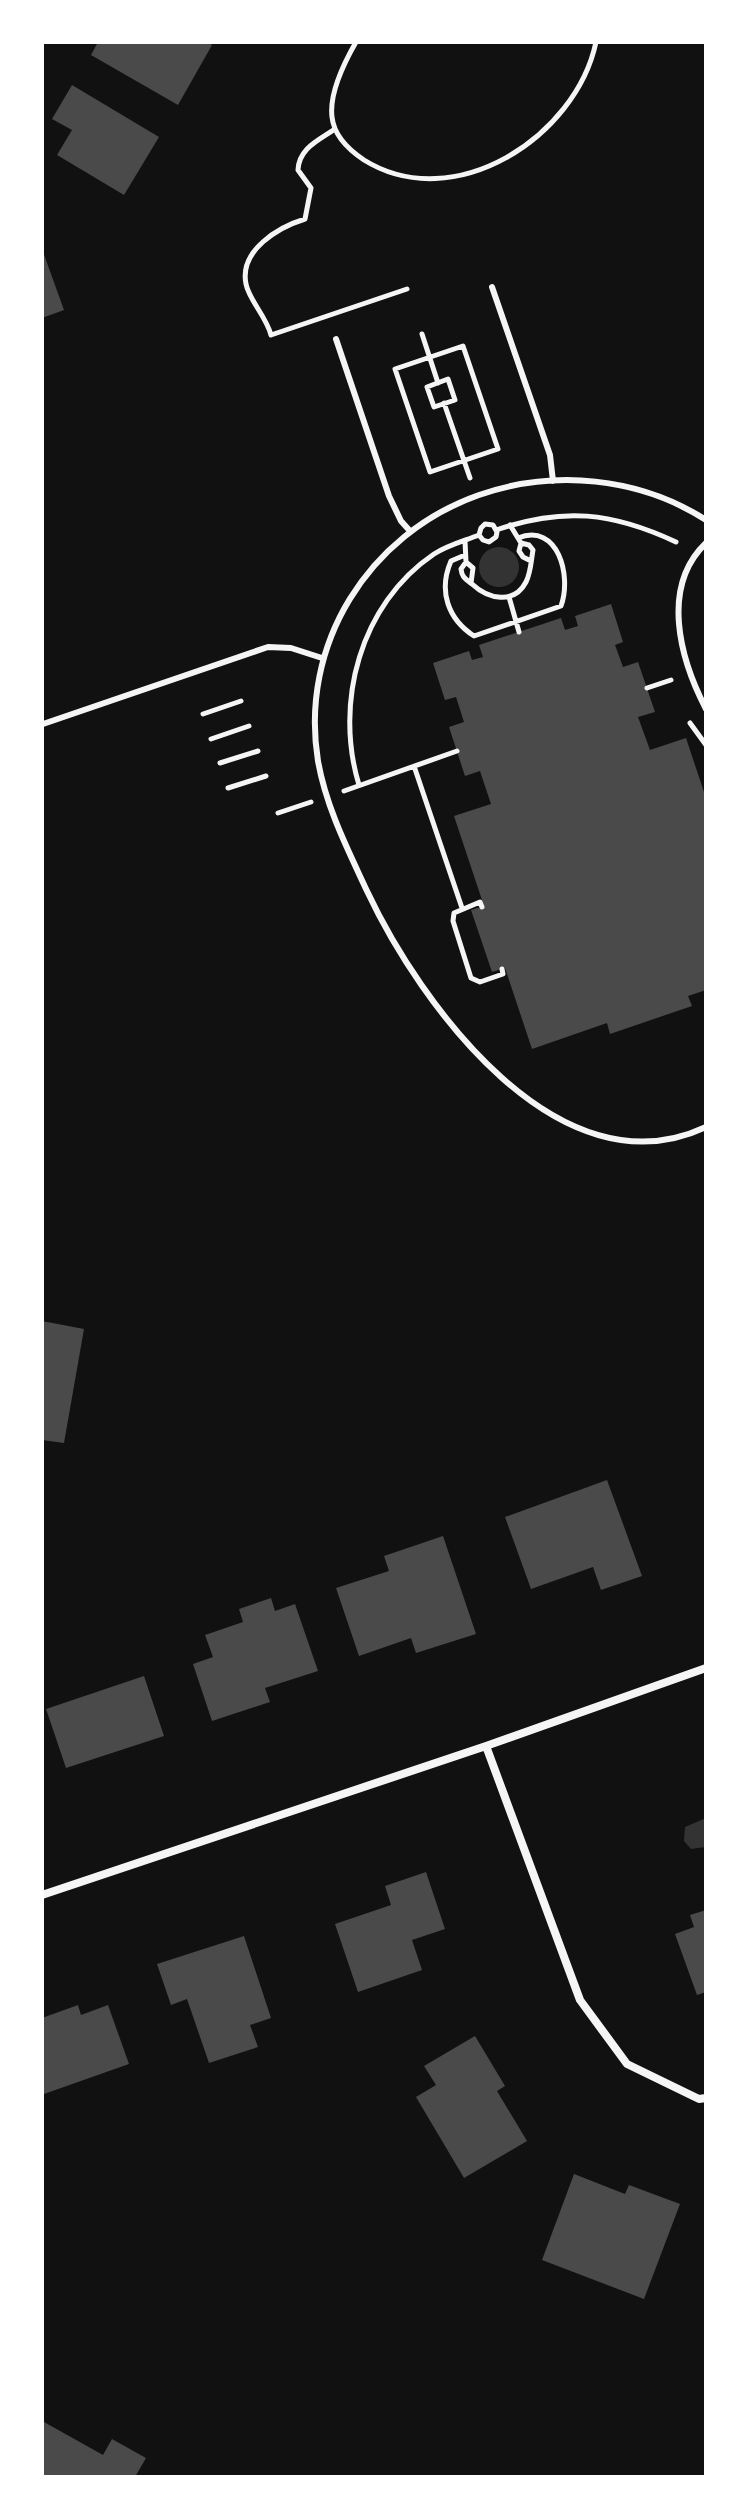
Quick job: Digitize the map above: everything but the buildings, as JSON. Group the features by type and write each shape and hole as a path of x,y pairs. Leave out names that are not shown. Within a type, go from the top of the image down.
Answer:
{"street":[{"path":"42,1895 486,1746 706,1668"},
{"path":"486,1746 580,2000 627,2064 699,2099 706,2098"}],"lane":[{"path":"492,287 550,455 553,481"},
{"path":"336,339 389,496 401,521 410,531"},
{"path":"706,520 647,491 608,483 553,481 515,485 446,509 410,531 381,558 349,598 322,658 315,734 330,805 389,935 443,1017 478,1056 516,1091 583,1129 611,1137 655,1140 685,1135 706,1127"},
{"path":"706,543 688,565 679,603 685,656 706,709"},
{"path":"43,724 268,647 291,648 322,658"}],"path":[{"path":"356,42 332,103 335,129 347,146 361,158 402,177 430,180 485,169 516,152 556,117 583,77 596,42"},
{"path":"335,129 301,155 298,170 311,188 305,219 278,229 256,250 246,273 248,290 265,317 271,335 407,289"},
{"path":"422,334 438,383"},
{"path":"463,346 498,449 463,461 430,472 395,369 463,346"},
{"path":"448,379 455,400 444,403 434,407 427,387 448,379"},
{"path":"444,403 471,483"},
{"path":"496,530 547,516 590,516 628,522 676,542"},
{"path":"485,524 493,525 496,530 496,537 489,542 479,535 485,524"},
{"path":"510,525 519,540 519,551 531,561"},
{"path":"465,558 453,559 446,573 444,590 453,616 474,636 561,606 566,588 565,569 551,545 534,533 519,540"},
{"path":"359,785 349,745 349,702 356,667 369,632 386,604 421,565 447,547 479,535"},
{"path":"465,541 462,576 487,596 509,597 527,581 533,550 519,540"},
{"path":"465,558 473,568 471,583"},
{"path":"509,597 519,632"},
{"path":"647,688 671,680"},
{"path":"203,714 241,701"},
{"path":"211,739 249,726"},
{"path":"220,763 258,751"},
{"path":"341,792 457,751"},
{"path":"414,766 462,908"},
{"path":"228,788 266,776"},
{"path":"278,813 315,801"},
{"path":"482,907 480,902 454,913 453,921 471,978 480,982 503,974 502,969"}],"shaded area":[{"path":"499,547 513,553 519,567 513,581 499,587 485,581 479,567 485,553"},
{"path":"706,1818 706,1847 691,1849 684,1841 685,1827"}]}
